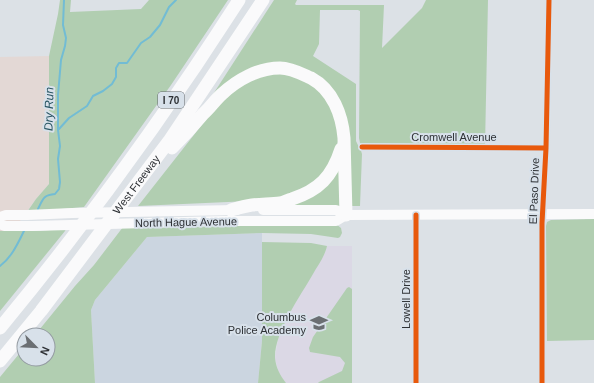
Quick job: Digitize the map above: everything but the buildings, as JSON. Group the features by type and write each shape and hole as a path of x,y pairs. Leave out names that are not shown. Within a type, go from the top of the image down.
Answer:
{"highway":[{"name":"West Freeway","path":"0,328 102,199 207,49 239,0"},
{"name":"West Freeway","path":"0,361 41,311 144,176 263,0"},
{"path":"144,176 165,157 222,94 236,83 252,74 262,70 281,68 314,79 323,87 337,106 343,127 344,138 346,215"},
{"path":"231,210 251,205 280,203 303,196 313,190 322,183 335,166 344,138"}],"main road":[{"name":"North Hague Avenue","path":"0,217 6,215 231,210 336,210 346,215 594,214"},
{"name":"North Hague Avenue","path":"0,224 5,226 32,226 223,221 336,221 346,215"}],"street":[{"name":"El Paso Drive","path":"542,383 542,222 546,148 549,0"},
{"name":"Cromwell Avenue","path":"362,147 546,148"},
{"name":"Lowell Drive","path":"416,214 416,383"}],"shaded area":[{"path":"49,56 49,184 12,232 0,231 0,57"},
{"path":"262,233 262,341 258,383 95,383 91,310 95,300 147,237"},
{"name":"Columbus Police Academy","path":"327,246 352,246 352,383 286,383 279,374 275,358 278,339 293,307 326,251"}],"green space":[{"path":"60,0 71,0 70,12 141,9 149,0 228,0 171,85 84,207 27,212 49,184 49,56"},
{"path":"274,0 297,0 296,5 384,5 382,48 422,8 426,0 488,0 485,146 364,145 360,143 360,11 320,10 319,44 313,56 356,84 356,141 362,154 360,206 349,206 337,98 273,66 210,99"},
{"path":"267,74 284,74 298,77 318,89 332,107 339,137 334,159 313,186 271,200 138,206 208,117 226,97 243,84"},
{"path":"340,165 343,206 287,206"},
{"path":"594,219 594,340 547,341 547,222 551,220"},
{"path":"336,224 341,228 342,233 338,238 311,234 262,233 147,237 95,300 91,310 95,383 0,383 0,377 16,358 16,367 56,367 56,327 42,327 94,265 123,227"},
{"path":"66,229 65,231 0,311 0,231"},
{"path":"262,242 311,243 327,246 323,257 289,314 279,337 275,358 279,371 286,383 258,383 262,341"},
{"path":"349,287 352,289 352,383 318,383 342,371 345,363 340,357 310,352 309,348 313,337"}],"waterway":[{"name":"Dry Run","path":"38,209 44,198 48,195 55,194 59,189 60,182 58,159 60,146 58,130 58,95 61,60 66,38 63,25 64,0"},
{"path":"59,129 69,118 87,106 93,96 112,84 116,77 116,68 119,63 127,63 141,43 150,37 160,25 169,7 176,0"},
{"name":"Dry Run","path":"0,266 11,254 24,231"}],"cycle path":[{"path":"542,383 542,223 546,148 549,0"},
{"path":"362,147 546,148"},
{"path":"416,215 416,383"}],"place":[{"name":"Columbus Police Academy","path":"319,323"}]}
